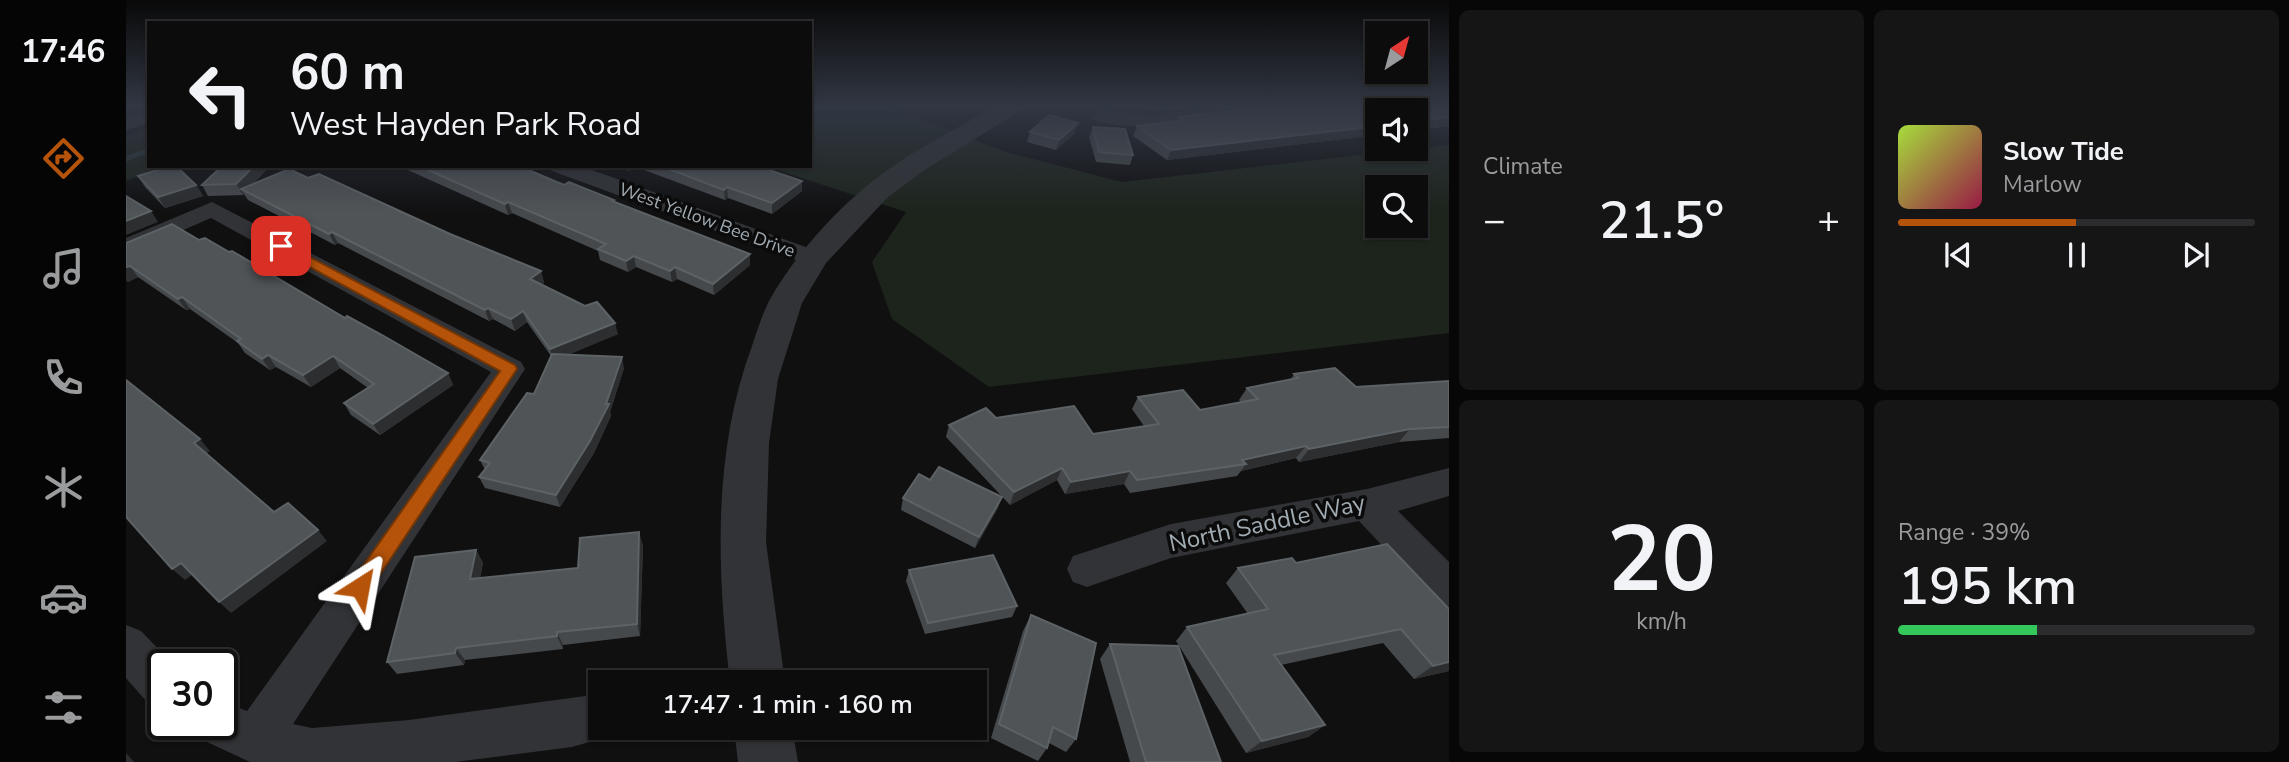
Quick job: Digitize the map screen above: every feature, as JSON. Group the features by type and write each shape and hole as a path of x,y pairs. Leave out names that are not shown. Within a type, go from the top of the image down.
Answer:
{"street":[{"path":"756,670 742,542 748,443 759,379 785,303 813,258 878,191 954,142"},
{"name":"West Yellow Bee Drive","path":"566,168 813,258"},
{"path":"126,247 212,209 510,369 239,732 312,752 422,742 588,719"},
{"name":"North Saddle Way","path":"1087,569 1171,541 1367,504 1449,482"},
{"path":"1367,504 1449,589"},
{"path":"126,646 147,669"},
{"path":"765,740 768,762"}],"shaded area":[{"path":"126,142 147,142 147,168 160,168 126,181"},
{"path":"812,142 979,142 1003,151 1122,182 1365,155 1365,161 1428,161 1428,147 1449,145 1449,333 989,387 892,319 872,262 906,212 771,168 812,168"}],"building":[{"path":"1096,142 1129,142 1133,155 1099,152"},
{"path":"1159,142 1243,142 1171,150"},
{"path":"164,168 178,168 196,185 158,197 138,176"},
{"path":"220,168 252,168 236,184 202,185"},
{"path":"424,168 524,168 564,185 569,182 750,254 713,284 675,267 670,271 634,256 626,261 598,249 606,244 508,202 505,204"},
{"path":"666,168 763,168 802,181 772,203 727,187 724,190"},
{"path":"289,169 308,178 319,174 450,234 541,271 530,279 585,306 597,302 615,323 550,349 523,311 511,319 488,308 485,310 241,189"},
{"path":"126,196 151,211 126,221"},
{"path":"172,224 199,240 205,238 229,252 232,251 345,318 347,316 448,373 373,424 344,403 374,384 333,356 303,375 268,355 262,359 237,341 241,339 182,297 178,299 130,266 126,267 126,243"},
{"path":"552,354 622,357 606,404 609,404 590,441 556,495 479,477 490,463 480,460 527,393 534,394"},
{"path":"1335,368 1356,387 1449,381 1449,427 1410,429 1309,449 1306,446 1242,460 1246,464 1137,480 1130,471 1071,482 1062,468 1014,492 949,425 986,408 996,418 1074,406 1093,434 1159,424 1138,397 1183,390 1200,410 1258,399 1247,388 1298,378 1294,374"},
{"path":"126,380 200,439 194,443 274,512 288,503 318,530 219,602 181,563 172,569 126,517"},
{"path":"939,467 1002,497 979,537 903,498 919,474 930,480"},
{"path":"639,532 637,624 557,632 557,636 456,648 455,653 387,662 415,557 476,550 470,579 578,568 580,538"},
{"path":"1387,544 1449,609 1449,662 1433,666 1401,629 1274,655 1325,725 1262,741 1187,627 1268,609 1238,568 1292,558 1296,563"},
{"path":"993,555 1017,606 928,623 909,570"},
{"path":"1031,615 1096,643 1076,739 1053,727 1047,748 999,724"},
{"path":"1110,644 1178,646 1221,762 1146,762"}],"waterway":[{"path":"126,159 147,151"}],"route":[{"path":"281,246 510,369 360,587"}]}
